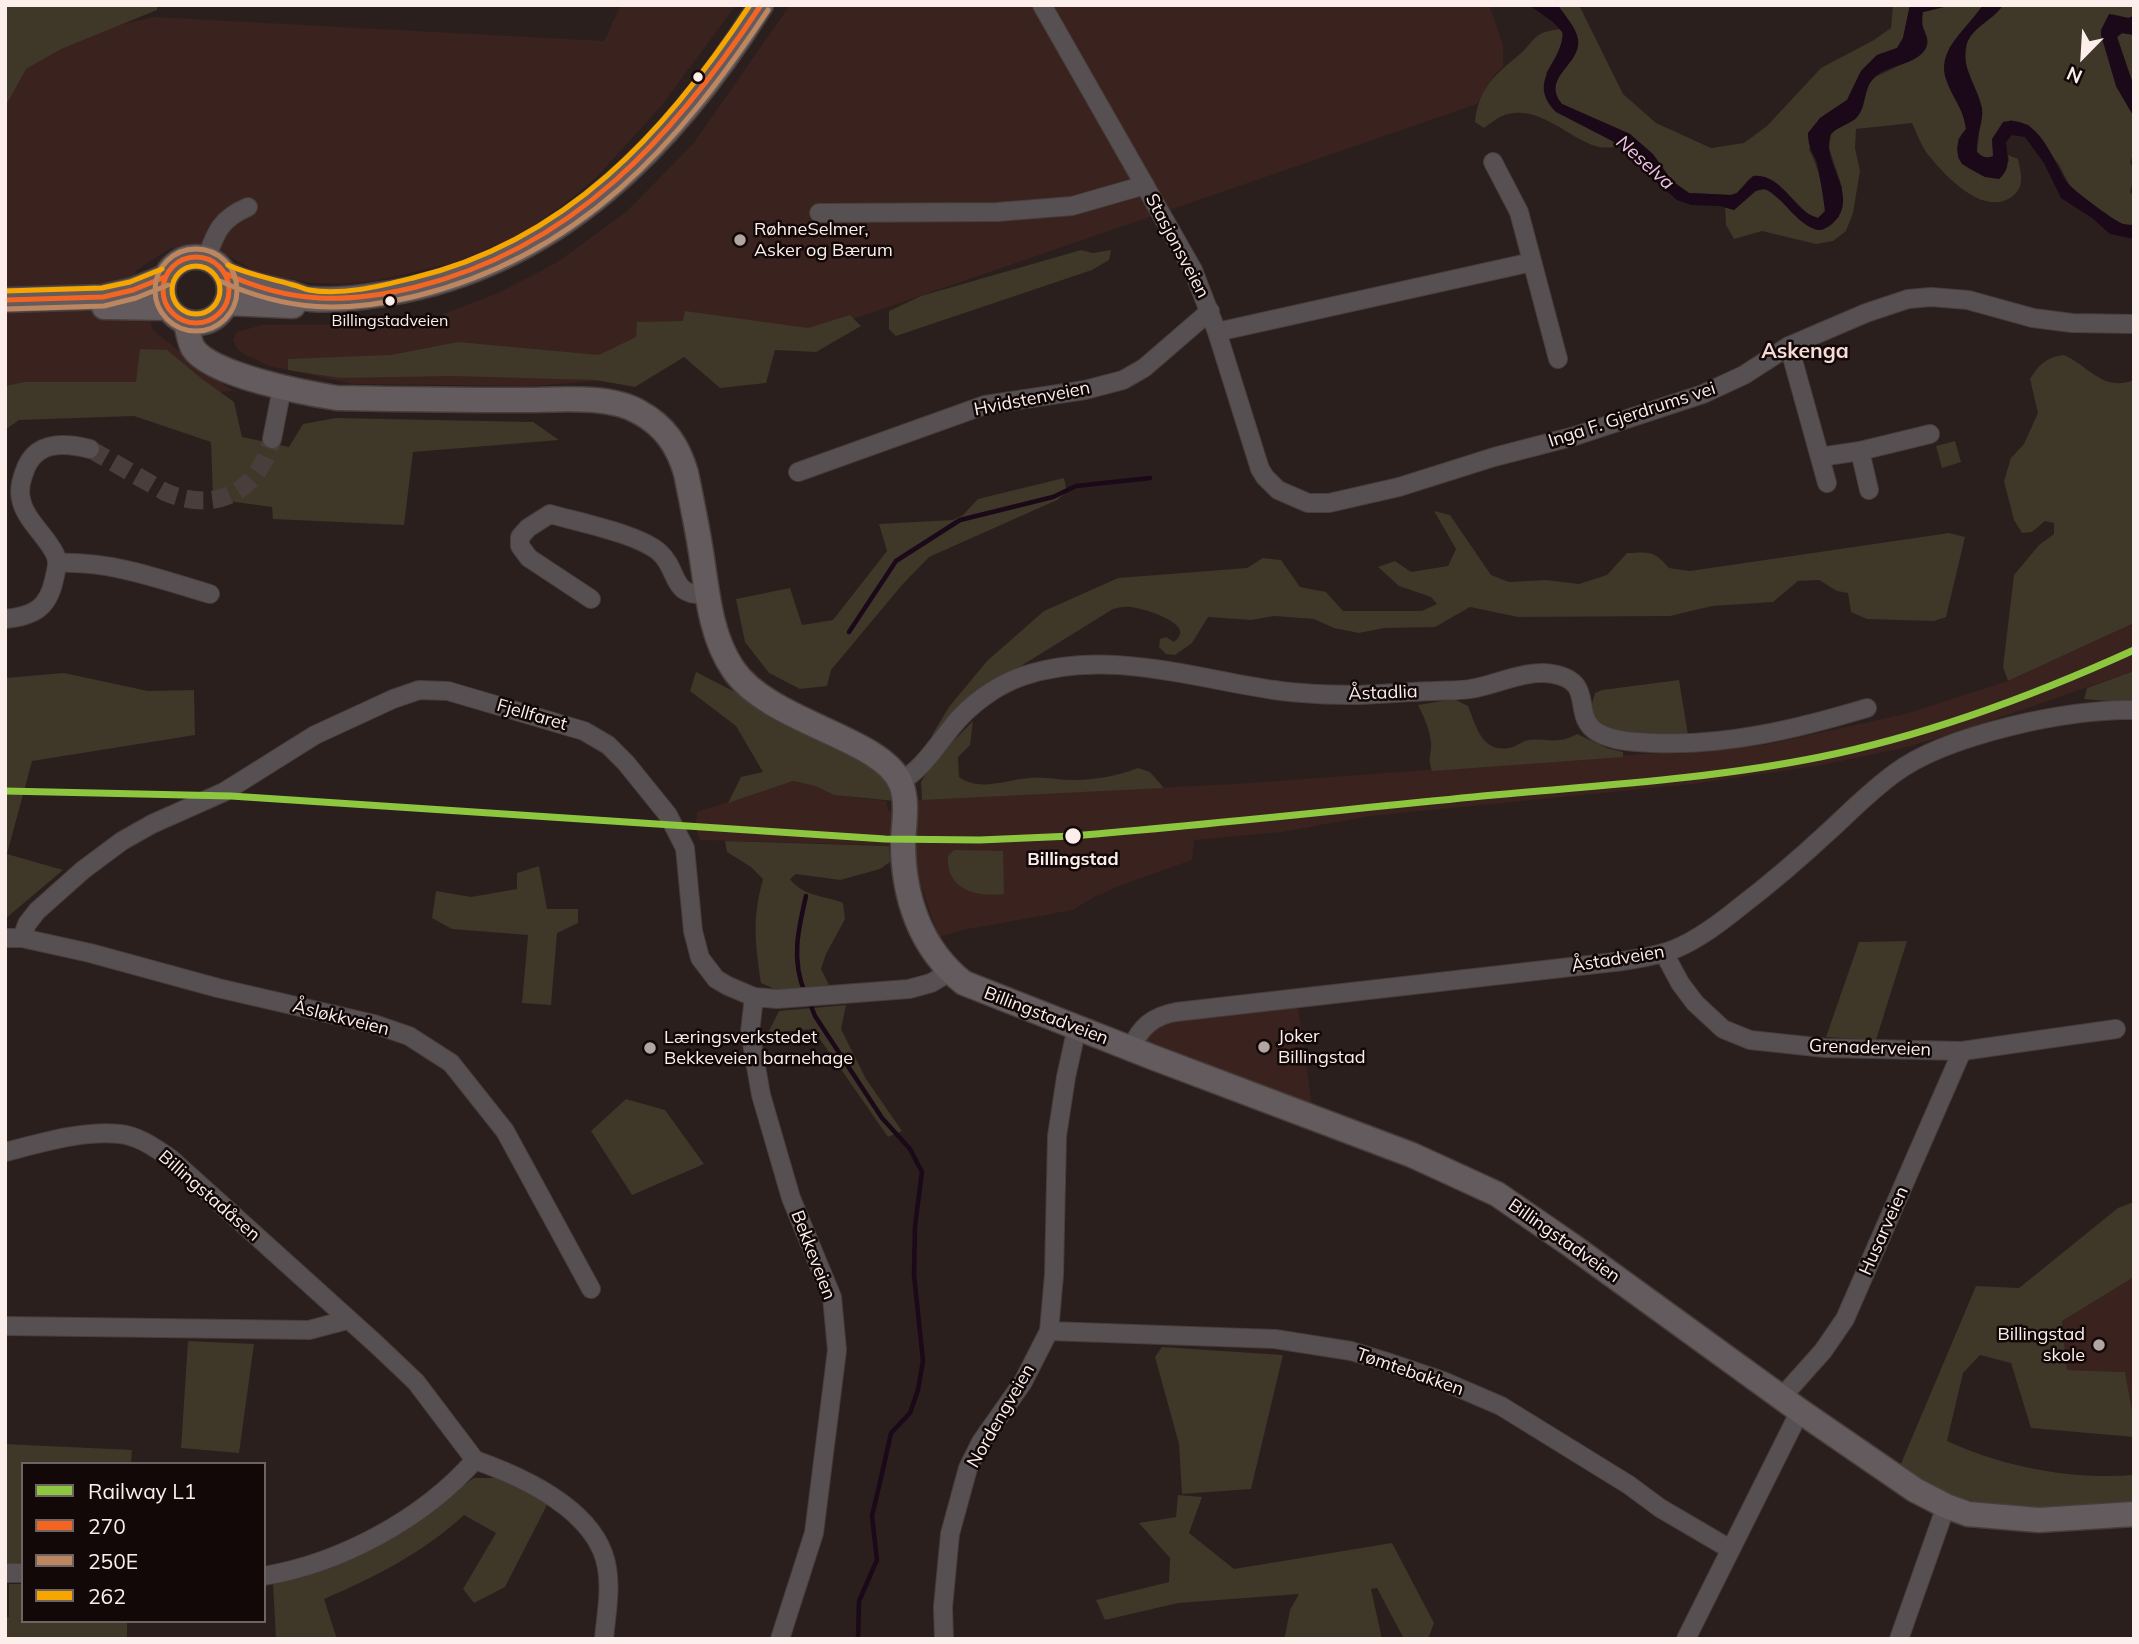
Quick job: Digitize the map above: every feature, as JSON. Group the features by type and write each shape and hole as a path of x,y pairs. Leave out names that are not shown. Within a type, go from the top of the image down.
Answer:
{"main road":[{"path":"761,5 714,73 667,131 595,201 545,236 495,263 434,284 349,299 306,299 254,286 194,257 182,260 172,267 165,277 163,293 193,348 203,358 246,377 282,388 337,398 593,400 637,410 657,423 670,436 680,452 696,521 715,632 733,669 761,698 782,711 886,762 900,782"},
{"path":"215,266 228,288 220,310 215,344 221,366"},
{"path":"5,300 103,298 165,277"},
{"path":"5,308 177,315 200,323 220,310 294,306 306,299"},
{"name":"Billingstadveien","path":"900,782 904,796 903,866 916,921 929,946 950,972 964,983 1412,1155 1497,1194 1791,1404 1915,1490 1946,1506 1968,1514 2039,1520 2134,1514"}],"street":[{"name":"Stasjonsveien","path":"1042,5 1193,270 1217,332 1256,461 1265,477 1286,495"},
{"path":"1493,162 1519,212 1558,359"},
{"path":"819,213 997,212 1072,206 1145,186"},
{"path":"215,266 219,227 232,214 248,207"},
{"path":"1217,332 1532,262"},
{"name":"Inga F. Gjerdrums vei","path":"1286,495 1308,503 1329,503 1398,487 1493,457 1575,436 1703,394 1744,375 1789,346 1866,313 1908,299 1931,297 1968,300 2033,318 2072,323 2134,324"},
{"name":"Hvidstenveien","path":"798,472 985,405 1085,390 1123,380 1144,368 1210,312"},
{"path":"1789,346 1827,483"},
{"path":"272,439 282,388"},
{"path":"1820,457 1860,451 1930,434"},
{"path":"5,619 18,618 42,607 51,596 58,563 26,512 21,499 21,483 30,458 57,444 90,449"},
{"path":"1860,451 1869,490"},
{"path":"591,599 541,567 523,551 520,537 528,528 550,514 636,540 658,551 668,563 678,586 689,594 708,594"},
{"path":"58,563 87,562 116,567 210,594"},
{"name":"Åstadlia","path":"900,782 916,771 962,714 987,695 1020,677 1054,668 1140,667 1272,689 1328,694 1467,690 1527,676 1552,674 1574,683 1580,690 1585,718 1595,730 1622,741 1635,742 1689,743 1741,739 1796,728 1867,708"},
{"name":"Fjellfaret","path":"14,939 37,911 83,870 142,830 224,792 315,735 393,699 419,690 448,691 584,731 608,746 652,794 676,828 685,848 693,930 700,958 716,979 754,997 777,999 909,989 931,983 950,972"},
{"name":"Åstadveien","path":"1131,1049 1140,1032 1154,1019 1176,1012 1623,961 1664,953 1696,938 1736,910 1879,786 1915,761 1973,737 2112,709 2134,710"},
{"name":"Åsløkkveien","path":"14,939 89,953 218,988 374,1024 409,1036 452,1063 505,1131 591,1289"},
{"name":"Grenaderveien","path":"1664,953 1695,1003 1723,1029 1750,1040 1825,1048 1962,1051 2116,1029"},
{"name":"Bekkeveien","path":"754,997 750,1032 761,1095 791,1198 832,1297 837,1350 814,1533 780,1639"},
{"name":"Nordengveien","path":"944,1639 943,1607 950,1534 968,1468 981,1442 1023,1382 1049,1331 1054,1275 1057,1136 1077,1027"},
{"name":"Husarveien","path":"1686,1639 1730,1549 1791,1404 1845,1319 1962,1051"},
{"name":"Billingstadåsen","path":"5,1152 68,1136 121,1134 145,1141 170,1158 416,1382 475,1460"},
{"path":"5,1326 309,1330 348,1320"},
{"name":"Tømtebakken","path":"1049,1331 1275,1339 1351,1351 1384,1361 1443,1381 1501,1406 1629,1485 1660,1508 1730,1549"},
{"path":"266,1576 326,1559 384,1532 446,1490 475,1460 531,1483 565,1506 589,1530 600,1547 607,1568 608,1604 604,1639"},
{"path":"1899,1639 1946,1506"}],"shaded area":[{"path":"5,5 157,5 157,10 61,49 26,69 5,107"},
{"path":"621,5 736,5 662,105 597,177 536,224 508,240 454,263 375,281 341,284 312,283 258,273 213,247 171,248 135,271 153,330 205,372 234,391 11,406 5,409 5,40 46,41 154,17 604,41"},
{"path":"790,5 1489,5 1503,45 1503,67 1495,74 1477,104 833,326 706,345 633,379 529,386 354,384 269,366 237,349 233,339 237,332 262,325 371,324 438,316 498,293 556,263 626,212 693,144"},
{"path":"1558,5 1579,5 1623,94 1656,123 1711,148 1744,143 1767,126 1821,68 1891,28 1893,5 1910,5 1903,38 1897,48 1877,55 1861,71 1847,100 1820,118 1809,150 1818,171 1824,198 1825,211 1818,218 1808,214 1783,189 1750,178 1737,193 1731,195 1689,193 1672,181 1630,134 1562,104 1557,96 1557,81 1578,46"},
{"path":"1952,5 1983,5 1949,48 1966,129 1958,139 1958,158 1968,168 1985,177 2009,161 2008,155 2018,159 2021,180 2015,194 2000,202 1988,202 1966,192 1946,175 1927,153 1912,123 1856,129 1855,148 1860,171 1853,213 1846,231 1833,241 1816,244 1762,231 1734,239 1726,225 1725,207 1734,210 1760,188 1769,191 1822,230 1839,217 1842,187 1829,148 1831,134 1842,124 1854,120 1860,112 1869,84 1875,77 1909,61 1925,32 1922,28 1923,12"},
{"path":"2003,5 2134,5 2134,16 2128,18 2112,14 2116,86 2134,117 2134,153 2130,162 2133,177 2130,192 2134,197 2134,225 2113,219 2071,188 2059,165 2029,125 2010,120 1992,145 1994,156 1984,157 1977,152 1977,95 1965,65 1967,41 1974,31"},
{"path":"1561,29 1561,46 1546,73 1563,115 1622,146 1595,146 1531,114 1505,115 1484,128 1475,122 1484,91 1496,75 1536,37 1544,32"},
{"path":"2122,33 2134,35 2134,87 2117,37"},
{"path":"1081,250 1093,253 1111,250 1109,260 1092,270 896,336 889,329 889,311 921,296"},
{"path":"685,311 808,328 850,315 861,326 816,352 775,350 766,383 720,388 684,357 635,387 596,380 452,376 340,378 288,370 288,359 391,355 458,342 599,355 636,337 637,322 683,321"},
{"path":"140,349 167,350 234,402 242,437 289,447 303,424 336,418 533,422 559,440 413,452 404,525 273,519 272,507 213,499 211,442 134,416 19,420 5,430 5,386 25,382 136,382"},
{"path":"2064,355 2105,381 2123,383 2134,380 2134,623 2008,681 2003,667 2014,575 2039,545 2054,534 2054,523 2045,521 2032,532 2022,533 2014,520 2004,481 2011,458 2024,444 2038,413 2030,379 2044,362"},
{"path":"1955,441 1961,462 1942,468 1936,446"},
{"path":"1064,478 1067,492 1057,500 929,557 831,670 827,686 800,689 769,673 745,642 736,599 790,588 802,625 833,620 887,551 879,524 953,520 963,515 978,499"},
{"path":"1434,511 1450,515 1491,575 1509,582 1546,580 1579,584 1607,575 1627,553 1651,553 1669,568 1690,571 1949,533 1965,537 1946,617 1934,621 1867,619 1851,612 1848,593 1837,591 1819,580 1798,581 1773,602 1712,606 1670,616 1518,617 1470,607 1435,627 1384,628 1359,633 1334,628 1314,619 1274,616 1251,620 1208,617 1192,643 1175,655 1166,654 1159,647 1160,639 1166,637 1174,642 1180,635 1174,623 1145,610 1121,607 1113,609 979,692 935,736 932,735 949,707 987,661 1044,611 1118,578 1247,568 1263,558 1281,560 1300,587 1326,592 1343,611 1422,611 1437,604 1431,597 1399,586 1378,567 1395,561 1411,572 1448,566 1456,549"},
{"path":"2134,623 2134,671 1958,732 1903,748 1817,766 1693,784 1370,816 1282,832 1194,840 1192,860 1124,884 1073,910 963,930 939,937 919,880 914,846 700,840 696,828 697,812 793,781 815,786 834,795 886,801 888,811 914,810 917,800 938,798 1237,784 1765,745 1905,714 2008,681"},
{"path":"2134,671 2134,703 2084,699 2087,688"},
{"path":"696,672 737,693 758,710 788,727 856,756 882,771 894,788 895,801 834,795 815,786 793,781 728,803 741,777 763,772 736,726 690,691"},
{"path":"64,673 148,691 194,690 195,735 32,761 7,854 63,870 5,919 5,678"},
{"path":"1679,680 1688,735 1617,733 1598,725 1590,711 1595,693 1602,690"},
{"path":"1454,699 1468,706 1481,736 1492,746 1509,748 1529,740 1558,740 1577,734 1607,748 1623,752 1623,757 1432,771 1429,733 1418,705"},
{"path":"973,721 970,745 958,757 959,777 975,784 1034,778 1090,779 1138,768 1150,772 1164,788 922,800 921,782 935,760"},
{"path":"725,841 889,846 890,862 880,869 840,880 796,874 790,879 808,892 843,903 845,919 821,969 829,985 779,991 761,983 756,931 757,906 763,879 751,867 727,852"},
{"path":"954,850 1003,851 1004,894 974,893 958,884 949,868 948,856"},
{"path":"539,866 547,909 578,909 578,923 557,933 551,1005 522,1003 528,935 452,929 432,918 436,891 471,897 517,889 517,873"},
{"path":"1907,941 1876,1040 1826,1037 1859,942"},
{"path":"846,1005 841,1029 866,1079 902,1131 888,1137 813,1029 768,1033 779,1011"},
{"path":"1298,1007 1312,1106 1146,1044 1144,1037 1170,1021"},
{"path":"626,1099 665,1110 704,1164 632,1195 591,1131"},
{"path":"2134,1202 2134,1277 2062,1321 2067,1370 2125,1372 2134,1421 2134,1437 2031,1428 2011,1363 1980,1355 1963,1373 1947,1441 1991,1458 2038,1470 2086,1475 2134,1475 2134,1503 1996,1510 1946,1497 1900,1466 1976,1286 2019,1288 2118,1208"},
{"name":"Billingstad skole","path":"2134,1277 2134,1421 2125,1372 2067,1370 2062,1321"},
{"path":"188,1341 254,1344 239,1453 181,1448"},
{"path":"1162,1347 1283,1355 1251,1489 1182,1494 1179,1444 1155,1357"},
{"path":"5,1444 132,1450 131,1462 21,1462 21,1565 5,1565"},
{"path":"474,1478 501,1478 548,1503 505,1587 474,1603 463,1589 496,1533 464,1515 432,1541 398,1563 324,1599 337,1639 276,1639 273,1583 330,1567 401,1531"},
{"path":"1178,1495 1202,1497 1189,1533 1234,1569 1392,1543 1434,1623 1428,1639 1404,1639 1377,1588 1371,1589 1382,1639 1282,1639 1290,1610 1299,1594 1178,1603 1105,1620 1096,1600 1169,1582 1170,1558 1139,1523 1176,1517"},
{"path":"9,1584 21,1584 21,1623 127,1623 127,1639 5,1639 5,1617 9,1617"}],"water":[{"name":"Neselva","path":"1529,5 1558,5 1577,35 1578,48 1558,78 1556,86 1562,104 1630,134 1653,154 1672,181 1689,193 1731,195 1737,193 1753,176 1763,177 1772,180 1809,214 1818,218 1825,208 1817,163 1809,144 1808,133 1820,118 1847,100 1861,71 1877,55 1897,48 1903,38 1910,5 1952,5 1923,12 1926,48 1909,62 1875,77 1858,116 1831,134 1830,156 1843,202 1840,213 1832,224 1817,230 1802,222 1765,189 1755,191 1734,210 1720,206 1691,205 1677,200 1622,146 1556,112 1544,91 1563,33 1553,22"},
{"path":"1983,5 2003,5 1975,31 1965,50 1965,59 1982,108 1977,152 1984,157 1993,156 1992,139 2003,122 2026,124 2042,140 2069,185 2118,222 2134,225 2134,239 2110,234 2092,218 2061,198 2044,163 2025,137 2012,135 2006,142 2007,166 1999,179 1985,177 1962,164 1958,145 1966,129 1962,112 1947,82 1945,60 1954,41"},
{"path":"2109,14 2128,18 2134,16 2134,35 2122,33 2117,37 2134,87 2134,117 2116,86 2101,35"}],"waterway":[{"path":"849,632 896,561 960,520 1053,497 1076,486 1150,478"},
{"path":"805,993 797,957 798,933 806,896"},
{"path":"809,1001 815,1016 882,1118 910,1149 922,1172 915,1226 914,1275 923,1361 918,1390 910,1413 891,1433 872,1516 877,1560 859,1601 858,1639"}],"tunnel":[{"path":"90,449 165,492 201,500 218,499 233,494 246,485 257,473 272,439"}],"rail line":[{"name":"L1","path":"5,791 231,796 885,839 980,840 1072,836 1647,782 1777,765 1861,748 1941,726 2058,683 2134,650"}],"transit line":[{"name":"262","path":"228,265 307,290 348,291 413,278 468,261 519,238 565,209 608,175 647,137 684,96 750,5"},
{"name":"270","path":"224,273 272,291 296,296 366,296 416,287 473,269 524,245 572,215 615,180 655,142 693,99 761,5"},
{"name":"250E","path":"220,281 269,299 293,304 341,307 365,305 416,296 475,278 528,253 576,224 620,189 660,149 698,106 768,10"},
{"name":"250E","path":"188,249 204,249 219,256 230,267 237,282 237,290 234,306 225,319 204,331 188,331 173,324 162,313 155,298 155,282 162,267 173,256 188,249"},
{"name":"270","path":"196,257 219,267 229,290 219,313 196,323 173,313 163,290 173,267 196,257"},
{"name":"262","path":"196,266 213,273 220,290 213,307 196,314 179,307 172,290 179,273 196,266"},
{"name":"262","path":"5,291 102,288 130,282 162,269"},
{"name":"270","path":"5,300 103,297 133,290 165,277"},
{"name":"250E","path":"5,309 104,306 136,298 168,285"}],"place":[{"name":"RøhneSelmer, Asker og Bærum","path":"740,240"},
{"name":"Billingstadveien","path":"390,301"},
{"name":"Billingstad","path":"1073,836"},
{"name":"Joker Billingstad","path":"1264,1047"},
{"name":"Læringsverkstedet Bekkeveien barnehage","path":"650,1048"},
{"name":"Billingstad skole","path":"2099,1345"}],"district":[{"name":"Askenga","path":"1805,352"}]}
